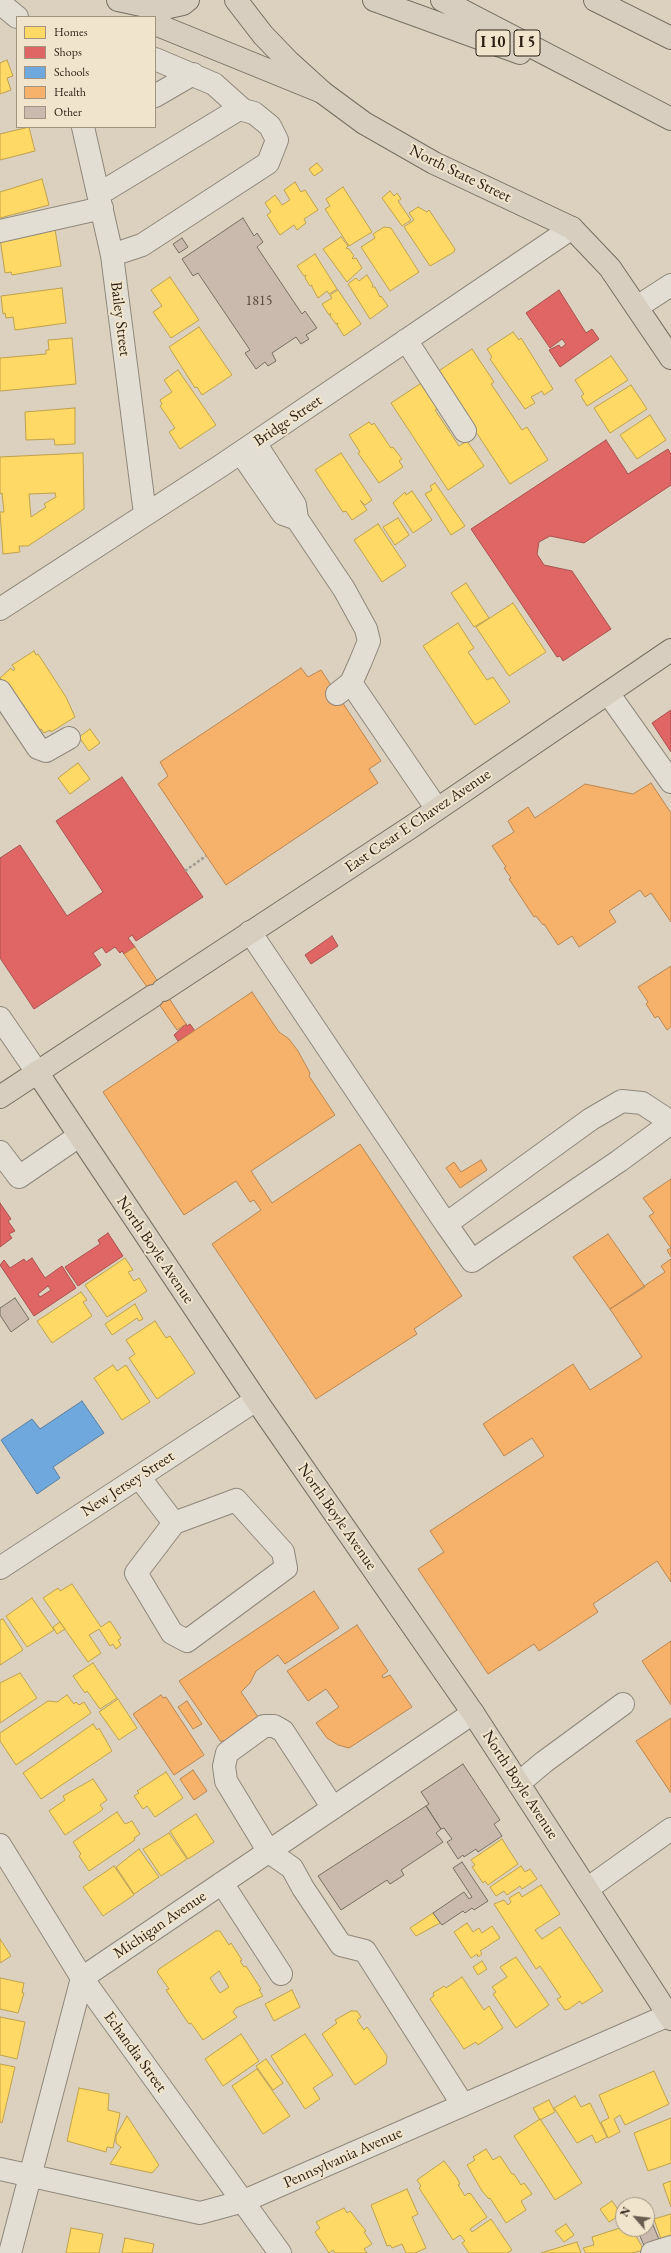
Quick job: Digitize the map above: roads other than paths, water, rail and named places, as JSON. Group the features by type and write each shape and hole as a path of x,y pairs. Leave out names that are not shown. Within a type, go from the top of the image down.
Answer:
{"main road":[{"path":"117,0 160,9 183,4 188,0"},
{"path":"117,0 141,16"},
{"name":"North State Street","path":"236,0 263,35 322,92 364,123 397,143 572,228 610,268 671,358"},
{"name":"I 10","path":"374,0 612,86"},
{"name":"I 5","path":"442,0 612,86 671,119"},
{"path":"595,0 671,38"},
{"path":"604,0 635,20"},
{"path":"156,24 322,92"},
{"name":"East Cesar E Chavez Avenue","path":"0,1097 437,809 671,650"},
{"name":"North Boyle Avenue","path":"37,1072 256,1400 473,1713 670,2016"}],"street":[{"path":"0,4 16,16"},
{"path":"156,59 214,84 243,110"},
{"path":"156,95 193,74"},
{"path":"0,231 100,201 239,109 254,113 270,126 277,140 268,163 142,245 112,254"},
{"name":"Bailey Street","path":"90,130 100,201 112,254 145,514"},
{"name":"Bridge Street","path":"0,609 248,448 572,228"},
{"path":"637,307 671,285"},
{"path":"406,340 465,431"},
{"path":"248,448 283,514 297,520 344,589 366,629 369,641 344,688 437,809"},
{"path":"0,691 38,748 46,751 69,738"},
{"path":"608,693 671,782"},
{"path":"250,932 446,1224 472,1260 619,1161 671,1123 642,1103 622,1101 591,1120 446,1224"},
{"name":"North Boyle Avenue","path":"0,1018 37,1072"},
{"path":"0,1152 19,1177 79,1136"},
{"name":"New Jersey Street","path":"0,1568 256,1400"},
{"path":"139,1477 174,1523"},
{"path":"236,1500 283,1552 286,1568 187,1640 172,1633 136,1573 174,1523 236,1500"},
{"path":"519,1784 544,1762 623,1704"},
{"name":"Michigan Avenue","path":"82,1978 473,1713"},
{"path":"333,1808 283,1731 274,1726 264,1726 227,1753 224,1766 226,1781 269,1852 292,1868 303,1888 341,1945 365,1951 463,2105"},
{"path":"587,1889 671,1829"},
{"name":"Echandia Street","path":"0,1846 7,1866 82,1978 280,2253"},
{"path":"222,1883 281,1974"},
{"path":"10,2253 82,1978"},
{"name":"Pennsylvania Avenue","path":"0,2169 200,2213 244,2201 670,2016"},
{"path":"652,2253 671,2247"}]}
